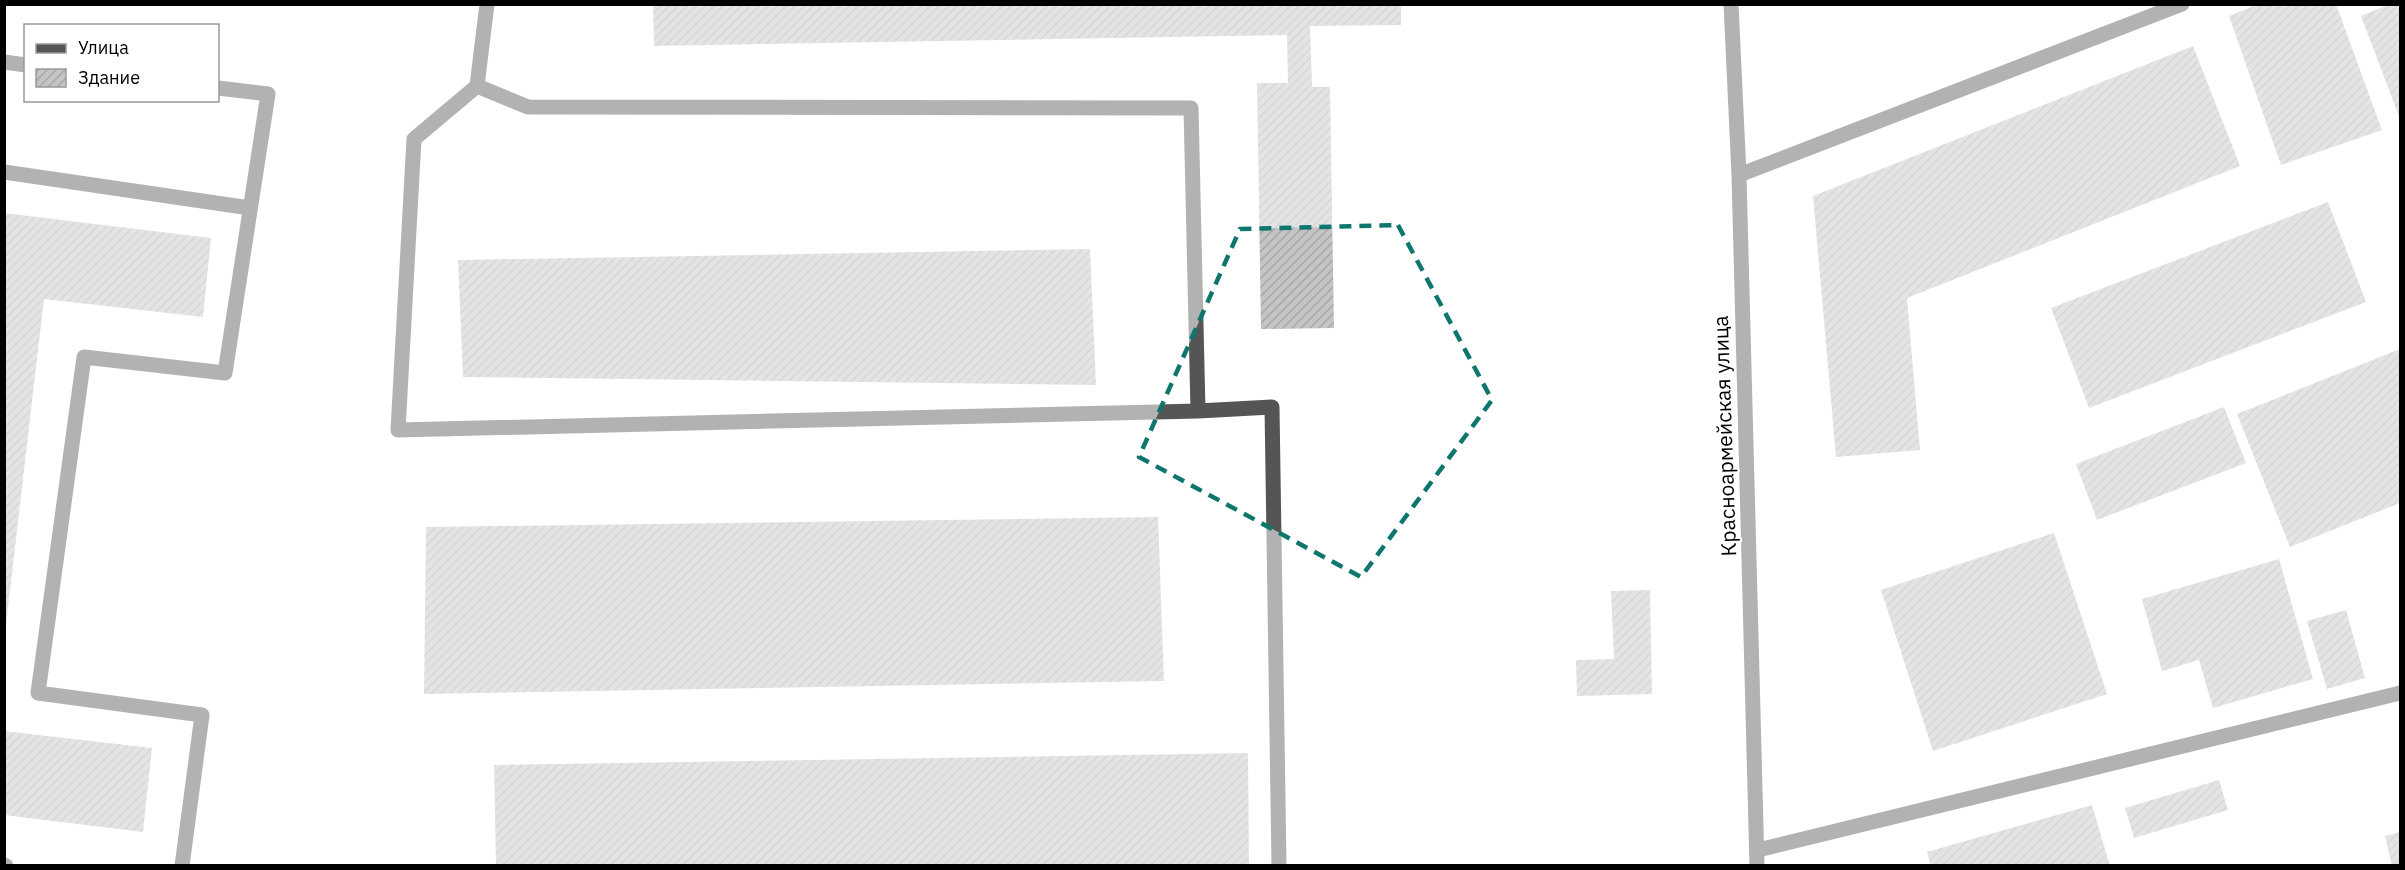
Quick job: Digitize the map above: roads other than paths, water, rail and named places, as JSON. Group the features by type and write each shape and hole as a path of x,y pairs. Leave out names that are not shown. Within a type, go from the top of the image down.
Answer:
{"street":[{"path":"487,4 477,86 414,139 398,430 1198,411 1272,407 1279,866"},
{"name":"Красноармейская улица","path":"1731,4 1739,175 1757,866"},
{"path":"1739,175 2181,4"},
{"path":"4,62 24,65"},
{"path":"477,86 528,107 1191,108 1198,411"},
{"path":"182,866 202,715 38,693 84,357 225,373 268,93 219,87"},
{"path":"4,172 250,208"},
{"path":"1758,850 2400,693"}]}
